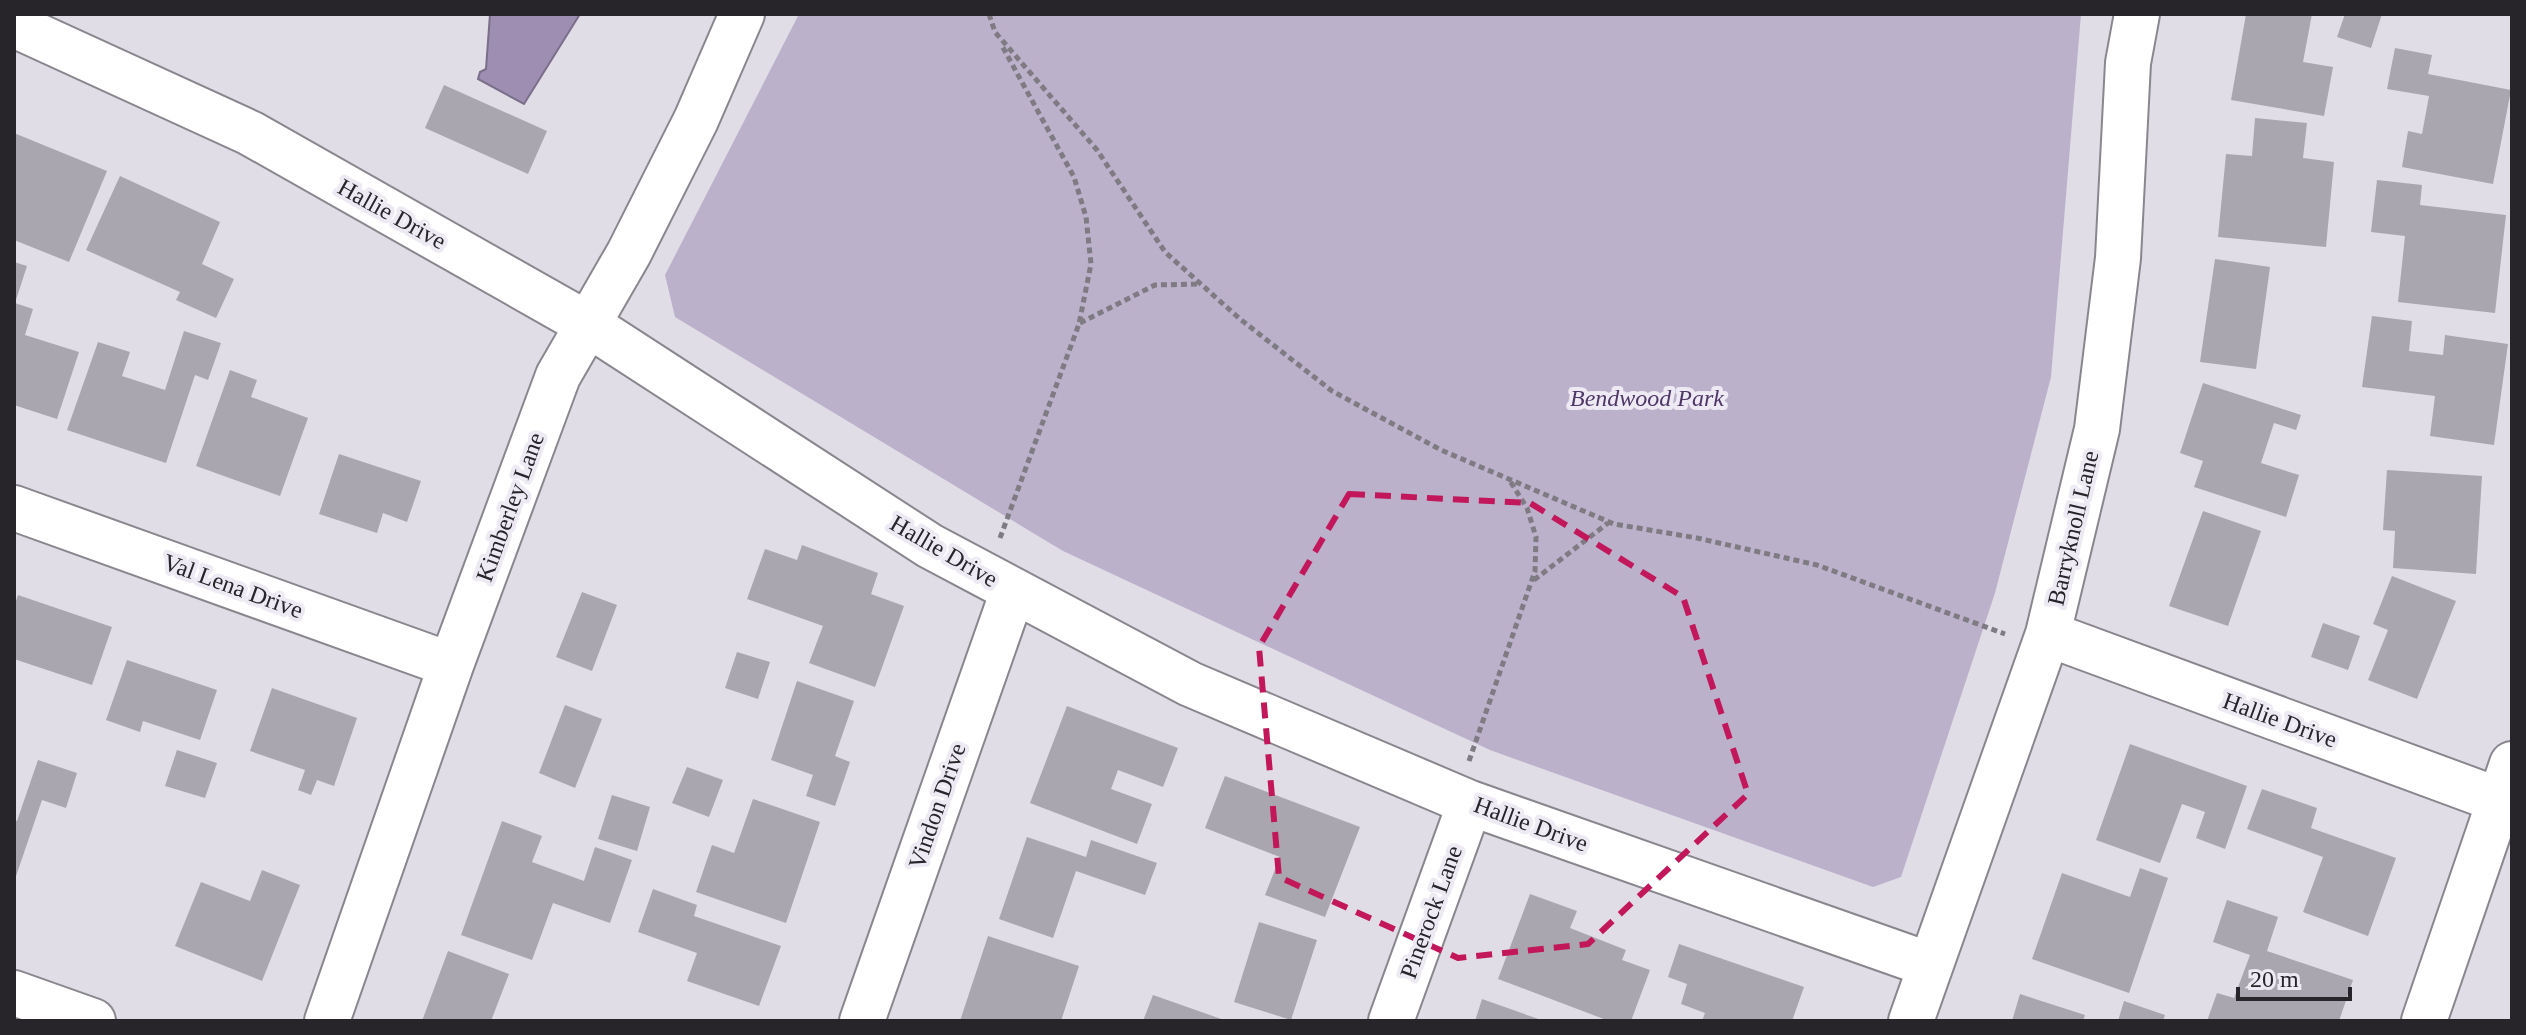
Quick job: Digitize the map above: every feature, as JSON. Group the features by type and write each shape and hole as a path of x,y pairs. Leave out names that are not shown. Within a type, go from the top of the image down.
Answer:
{"street":[{"name":"Kimberley Lane","path":"327,1021 451,665 558,376 629,253 690,133 742,14"},
{"name":"Barryknoll Lane","path":"1911,1021 2046,641 2097,429 2118,258 2128,63 2137,14"},
{"name":"Hallie Drive","path":"14,25 250,133 589,325 930,546 1190,684 1463,800 1930,965"},
{"name":"Val Lena Drive","path":"14,508 451,665"},
{"name":"Vindon Drive","path":"862,1021 1000,583"},
{"name":"Hallie Drive","path":"2046,641 2508,790"},
{"path":"2424,1021 2508,790"},
{"name":"Pinerock Lane","path":"1391,1021 1463,800"},
{"path":"14,993 93,1021"}],"path":[{"path":"989,14 995,32 1074,177 1086,217 1091,264 1079,324 1000,583"},
{"path":"995,32 1097,150 1165,252 1332,391 1441,450 1609,522 1817,565 2046,641"},
{"path":"1079,324 1155,285 1202,284"},
{"path":"1463,800 1535,571 1536,537 1527,508 1509,480"},
{"path":"1532,582 1609,522"}],"highlighted area":[{"path":"1349,494 1530,503 1683,597 1748,794 1588,944 1458,958 1279,877 1259,647"}],"green space":[{"name":"Bendwood Park","path":"799,14 2081,14 2051,377 1995,593 1901,877 1873,887 1490,750 1063,551 675,317 665,275"}],"shaded area":[{"path":"490,14 580,14 524,104 478,79 480,72 486,69"}],"building":[{"path":"2246,14 2312,14 2303,62 2333,67 2324,116 2231,100"},
{"path":"2345,14 2382,14 2371,48 2337,37"},
{"path":"2395,48 2432,55 2428,74 2511,90 2493,184 2402,167 2408,131 2422,134 2429,96 2387,89"},
{"path":"444,85 547,131 528,174 425,128"},
{"path":"2255,118 2307,123 2303,158 2334,162 2326,247 2218,237 2226,154 2252,156"},
{"path":"14,133 107,171 69,262 14,240"},
{"path":"120,176 220,222 202,264 234,279 216,318 176,300 180,292 86,250"},
{"path":"2377,180 2422,185 2420,205 2506,215 2495,313 2398,302 2405,236 2371,232"},
{"path":"2215,259 2270,267 2256,369 2200,362"},
{"path":"14,262 27,266 15,303 33,309 25,335 79,352 57,419 14,405"},
{"path":"2372,316 2412,321 2409,351 2443,355 2445,335 2508,344 2494,445 2430,436 2435,396 2362,387"},
{"path":"184,331 221,343 208,380 195,375 166,463 67,430 98,342 130,352 122,376 165,390"},
{"path":"230,370 257,380 251,397 308,418 280,496 196,466"},
{"path":"2203,383 2301,415 2296,430 2274,423 2261,463 2299,475 2286,517 2194,487 2203,461 2180,453"},
{"path":"339,454 421,481 407,522 383,513 377,533 319,514"},
{"path":"2387,470 2482,476 2476,574 2393,568 2395,531 2383,530"},
{"path":"2203,511 2261,531 2228,626 2169,606"},
{"path":"802,545 878,573 871,594 904,606 875,687 809,663 823,626 747,599 765,549 797,560"},
{"path":"2392,576 2456,601 2417,699 2368,680 2388,630 2373,624"},
{"path":"582,592 617,605 592,671 556,657"},
{"path":"18,595 112,627 92,685 14,659 14,607"},
{"path":"2323,623 2360,636 2348,670 2311,657"},
{"path":"737,652 770,662 758,699 725,688"},
{"path":"127,660 217,690 200,740 143,721 140,732 106,720"},
{"path":"797,681 854,701 835,756 850,762 835,806 806,796 813,775 771,760"},
{"path":"272,688 357,718 334,786 317,780 311,795 298,790 305,770 250,751"},
{"path":"565,705 602,719 575,788 539,773"},
{"path":"1067,706 1178,748 1163,787 1118,770 1111,789 1152,804 1137,844 1030,803"},
{"path":"2130,744 2247,786 2225,849 2196,838 2205,812 2182,804 2160,863 2096,840"},
{"path":"177,750 217,763 205,798 165,786"},
{"path":"38,760 77,773 66,808 42,800 14,882 14,820 17,821"},
{"path":"687,767 723,780 709,817 672,803"},
{"path":"1225,776 1360,827 1325,917 1265,895 1280,857 1205,828"},
{"path":"2262,789 2317,808 2311,828 2396,858 2368,936 2303,912 2323,857 2247,829"},
{"path":"612,795 650,807 637,851 598,839"},
{"path":"753,799 820,822 786,923 696,892 712,845 734,853"},
{"path":"502,821 542,836 532,862 584,881 595,847 632,860 610,923 553,903 532,960 461,935"},
{"path":"1027,837 1086,857 1091,840 1157,863 1145,895 1076,871 1053,938 999,919"},
{"path":"2140,868 2168,878 2129,993 2032,959 2062,873 2130,897"},
{"path":"262,870 300,885 262,981 175,946 201,882 250,901"},
{"path":"653,889 697,905 694,916 781,946 759,1006 687,981 697,953 638,932"},
{"path":"1530,894 1577,911 1570,928 1626,950 1622,960 1650,970 1631,1021 1609,1021 1498,979"},
{"path":"2227,900 2278,917 2267,951 2353,980 2339,1021 2207,1021 2217,993 2234,998 2250,955 2213,942"},
{"path":"1259,922 1317,940 1291,1020 1234,1002"},
{"path":"988,936 1079,966 1061,1021 960,1021"},
{"path":"1679,944 1804,987 1792,1021 1702,1021 1705,1013 1681,1004 1687,984 1668,977"},
{"path":"448,951 509,974 491,1021 422,1021"},
{"path":"2020,994 2085,1015 2083,1021 2012,1021"},
{"path":"1153,995 1227,1021 1143,1021"},
{"path":"1482,999 1544,1021 1475,1021"},
{"path":"2124,1001 2165,1015 2163,1021 2118,1021"}]}
